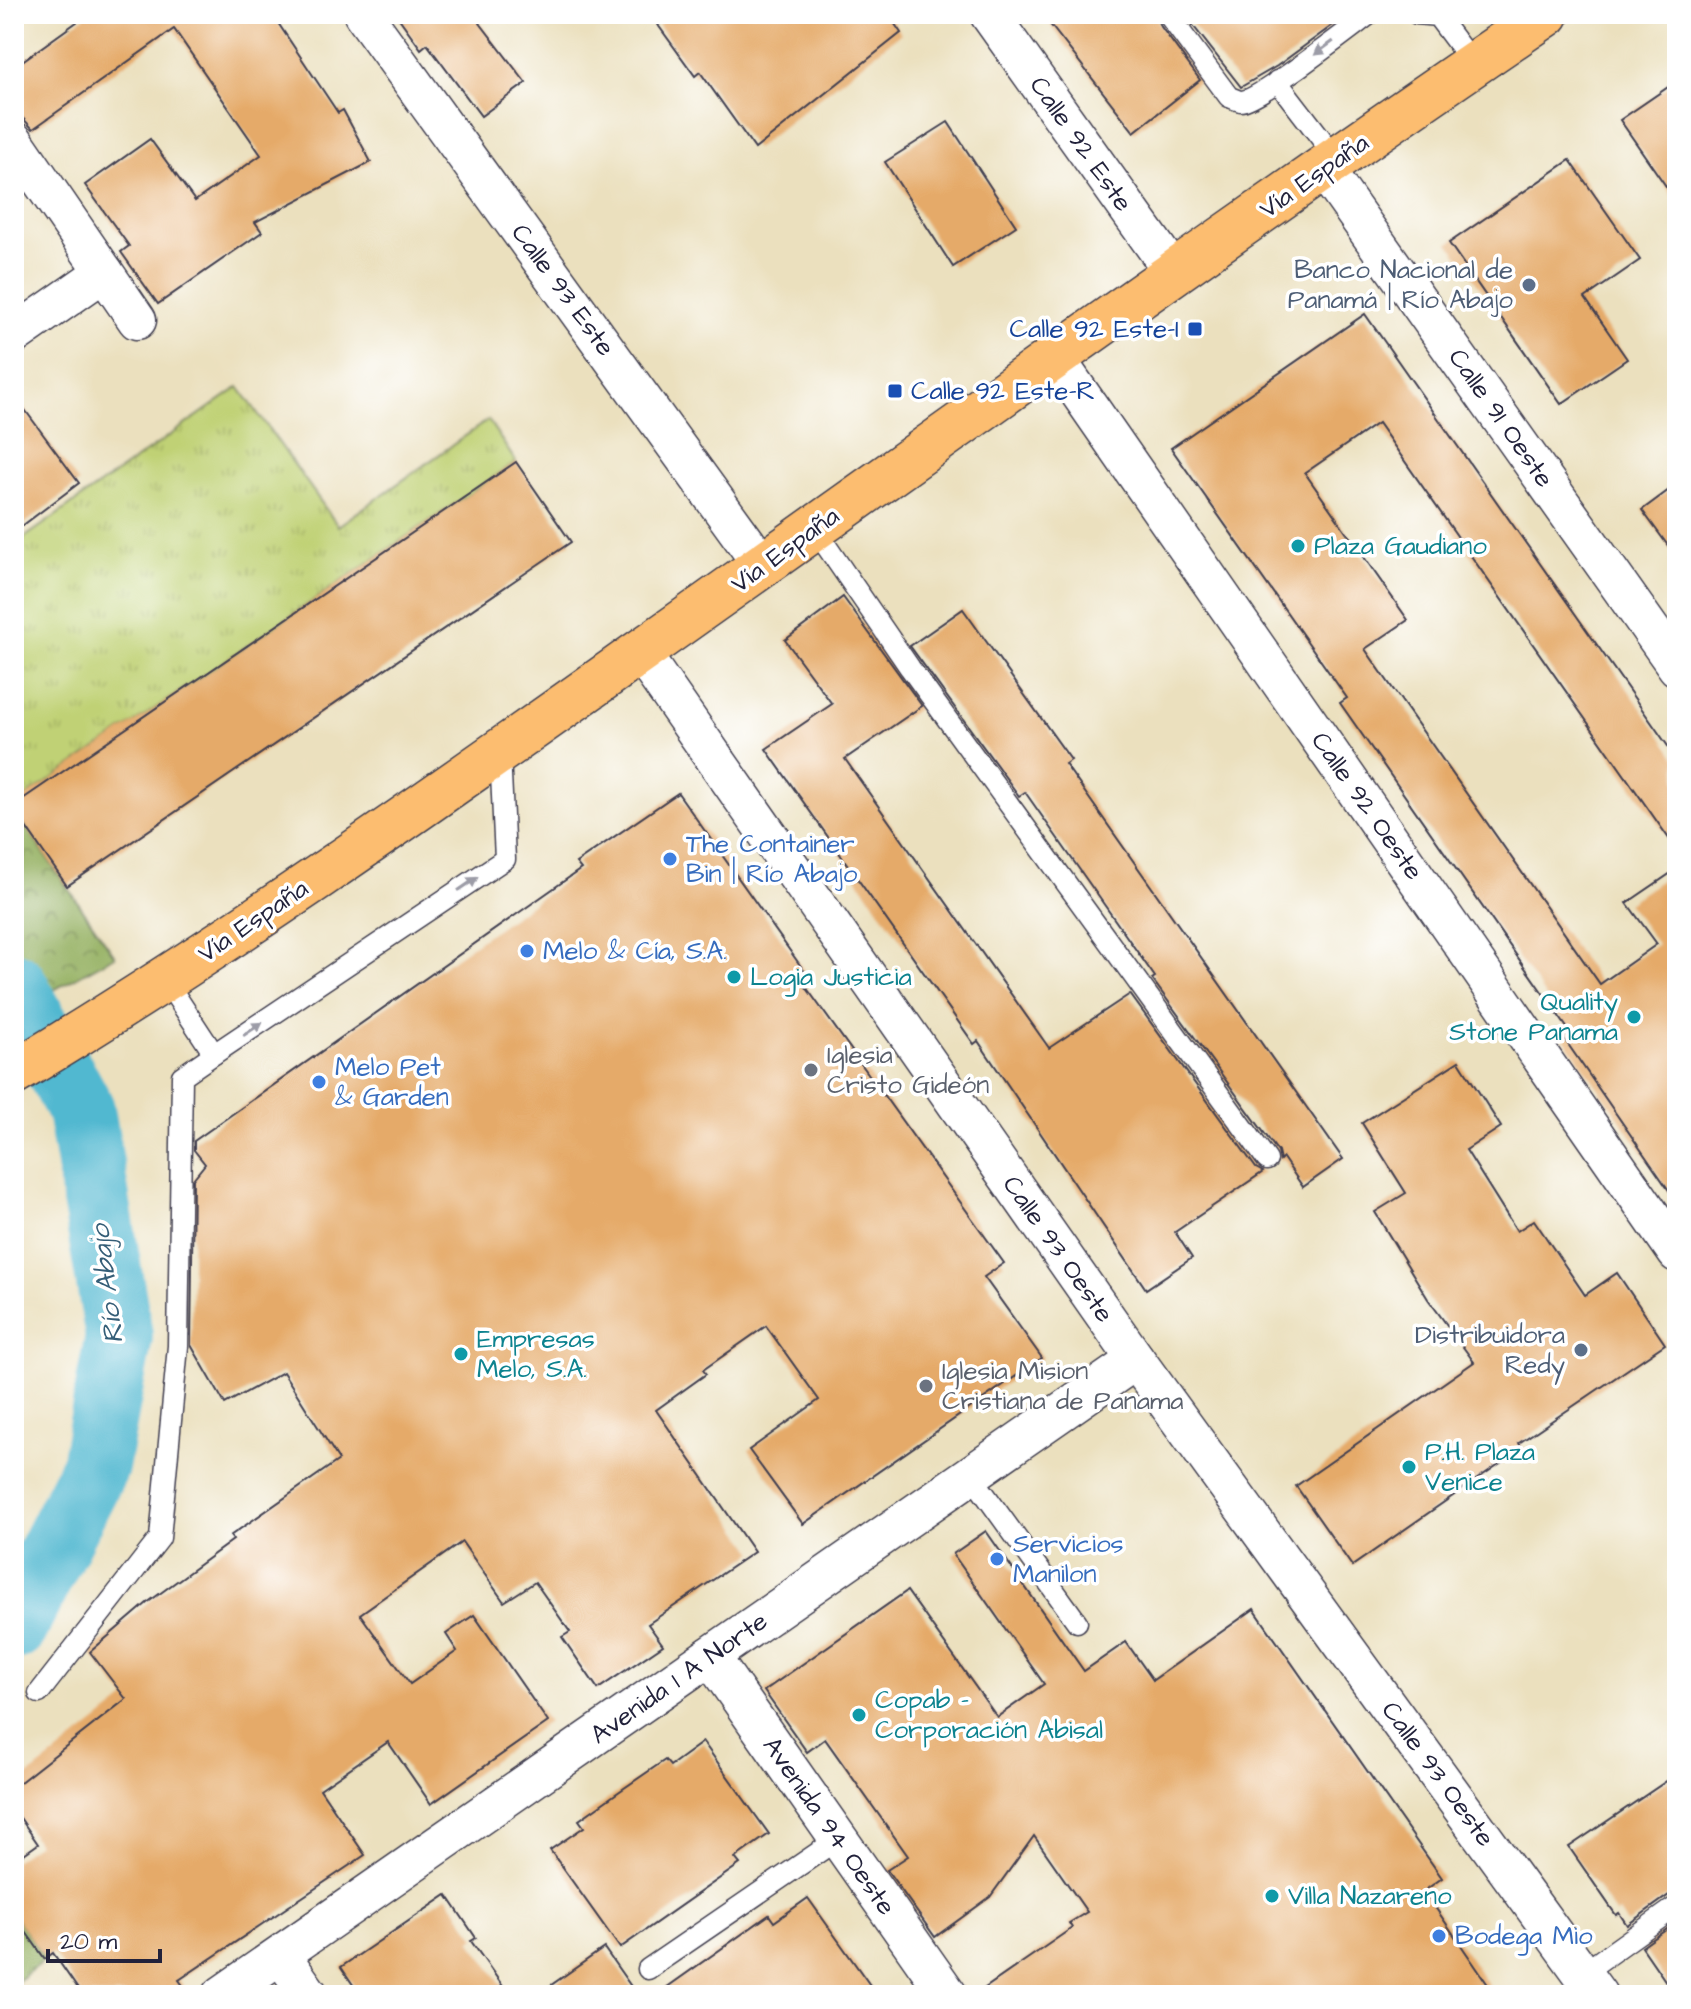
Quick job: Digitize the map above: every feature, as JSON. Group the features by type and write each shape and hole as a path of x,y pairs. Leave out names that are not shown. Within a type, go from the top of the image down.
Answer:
{"main road":[{"name":"Vía España","path":"14,1073 166,981 500,753 1174,273 1547,14"}],"street":[{"name":"Calle 93 Este","path":"363,14 763,566"},
{"name":"Calle 92 Este","path":"989,14 1174,273"},
{"path":"14,141 137,320"},
{"name":"Calle 91 Oeste","path":"1331,164 1677,667"},
{"path":"14,335 104,272"},
{"name":"Calle 92 Oeste","path":"1056,359 1677,1253"},
{"name":"Calle 93 Oeste","path":"640,652 1136,1360 1590,1984"},
{"name":"Avenida 1 A Norte","path":"222,1995 1136,1360"},
{"name":"Avenida 94 Oeste","path":"710,1656 948,1995"},
{"path":"281,1955 309,1995"}],"lane":[{"path":"1169,16 1229,97 1239,101 1249,99 1277,81 1370,14"},
{"path":"1417,14 1437,16 1473,64"},
{"path":"1277,81 1331,164"},
{"path":"814,528 910,668 1267,1160"},
{"path":"39,1693 160,1538 178,1346 182,1076 505,859 500,753"},
{"path":"166,981 214,1054"},
{"path":"971,1475 1077,1622"},
{"path":"648,1969 838,1839"},
{"path":"1590,1984 1677,1906"}],"green space":[{"path":"239,387 338,526 488,420 516,462 14,805 14,545"},
{"path":"14,810 115,956 14,1012"},
{"path":"14,1915 45,1959 14,1984"}],"building":[{"path":"88,14 272,14 338,113 343,110 371,162 255,222 262,232 158,304 121,252 129,246 85,185 150,139 195,201 261,155 174,29 33,129 14,109 14,67"},
{"path":"396,14 473,14 526,83 481,116 427,44 421,49"},
{"path":"674,14 888,14 901,33 755,149 700,72 695,76 658,25"},
{"path":"1042,14 1156,14 1159,24 1200,80 1134,132"},
{"path":"1184,14 1348,14 1277,66 1241,87"},
{"path":"1677,81 1677,202 1620,120"},
{"path":"948,122 1016,226 953,267 885,162"},
{"name":"Banco Nacional de Panamá | Río Abajo","path":"1570,160 1640,260 1585,298 1627,359 1561,404 1449,243"},
{"name":"Plaza Gaudiano","path":"1365,314 1677,759 1677,850 1378,423 1305,473 1408,620 1365,649 1600,984 1657,944 1627,903 1677,869 1677,1202 1563,1037 1570,1032 1340,703 1347,698 1171,448"},
{"path":"14,395 79,483 14,532"},
{"path":"516,462 571,542 67,886 14,810 14,805"},
{"path":"1677,484 1677,558 1642,510"},
{"path":"843,597 922,706 845,759 1049,1048 1130,994 1256,1168 1263,1172 1175,1232 1192,1258 1146,1289 978,1041 974,1044 766,749 832,704 785,640"},
{"path":"963,609 1071,760 1065,764 1343,1159 1303,1187 1283,1158 1280,1161 1278,1152 1152,979 1155,977 1025,792 1019,796 910,646"},
{"path":"678,793 812,982 806,987 1004,1263 984,1277 1042,1358 803,1524 749,1450 819,1400 766,1326 703,1370 706,1374 656,1410 754,1552 648,1624 663,1645 598,1689 562,1637 570,1632 535,1582 504,1602 462,1542 360,1614 410,1684 457,1651 446,1634 474,1615 548,1722 431,1804 388,1742 320,1789 365,1855 179,1980 190,1995 82,1995 53,1953 45,1959 14,1915 14,1861 38,1844 14,1809 14,1787 126,1699 90,1652 147,1603 233,1540 230,1536 339,1460 283,1372 225,1404 191,1345 193,1179 205,1164 194,1150 194,1141 581,869 576,863"},
{"path":"1459,1061 1501,1127 1466,1150 1517,1231 1534,1220 1585,1295 1617,1273 1665,1344 1519,1443 1522,1448 1352,1566 1296,1486 1474,1362 1428,1299 1375,1212 1406,1193 1362,1123"},
{"path":"986,1531 1084,1671 1126,1642 1153,1680 1254,1609 1442,1878 1424,1891 1495,1995 975,1995 1072,1928 1069,1923 1087,1912 1034,1836 990,1897 935,1937 887,1870 908,1856 825,1739 807,1752 764,1691 907,1591 997,1717 1044,1684 953,1554"},
{"path":"703,1742 769,1834 735,1858 740,1864 620,1948 550,1850 584,1827 579,1820 617,1793 665,1760 670,1766"},
{"path":"1677,1774 1677,1893 1669,1895 1627,1925 1619,1913 1616,1915 1569,1847"},
{"path":"447,1895 476,1938 471,1941 509,1995 360,1995 341,1967"},
{"path":"808,1898 877,1995 656,1995 769,1915 774,1922"},
{"path":"1677,1922 1677,1995 1675,1995 1642,1947"},
{"path":"604,1948 637,1995 537,1995"}],"waterway":[{"name":"Río Abajo","path":"14,986 81,1110 119,1336 95,1466 14,1626"}],"place":[{"name":"Banco Nacional de Panamá | Río Abajo","path":"1529,285"},
{"name":"Calle 92 Este-I","path":"1195,329"},
{"name":"Calle 92 Este-R","path":"895,391"},
{"name":"Plaza Gaudiano","path":"1298,546"},
{"name":"The Container Bin | Río Abajo","path":"670,859"},
{"name":"Melo & Cía, S.A.","path":"527,951"},
{"name":"Logia Justicia","path":"734,977"},
{"name":"Quality Stone Panama","path":"1634,1017"},
{"name":"Iglesia Cristo Gideón","path":"811,1070"},
{"name":"Melo Pet & Garden","path":"319,1082"},
{"name":"Distribuidora Redy","path":"1581,1350"},
{"name":"Empresas Melo, S.A.","path":"461,1354"},
{"name":"Iglesia Mision Cristiana de Panama","path":"926,1386"},
{"name":"P.H. Plaza Venice","path":"1409,1467"},
{"name":"Servicios Manilon","path":"997,1559"},
{"name":"Copab - Corporación Abisal","path":"859,1715"},
{"name":"Villa Nazareno","path":"1272,1896"},
{"name":"Bodega Mio","path":"1439,1936"}]}
